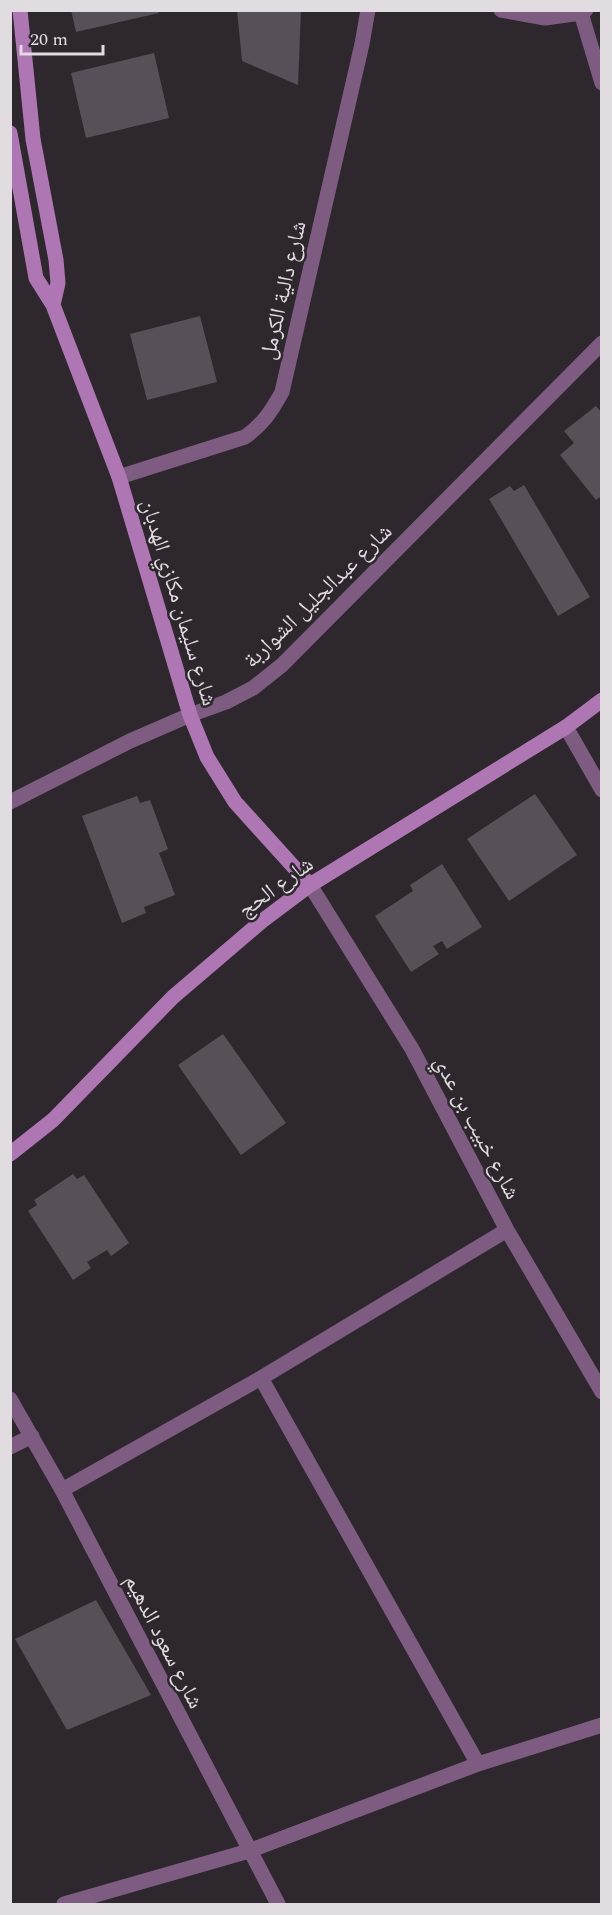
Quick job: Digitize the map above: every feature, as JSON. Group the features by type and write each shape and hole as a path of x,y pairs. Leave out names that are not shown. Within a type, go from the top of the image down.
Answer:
{"street":[{"path":"20,10 36,162 57,260 58,283 53,305"},
{"name":"شارع دالية الكرمل","path":"119,477 245,437 261,425 278,400 282,392 368,10"},
{"path":"501,10 545,18 583,12 602,83"},
{"path":"11,140 33,139"},
{"name":"شارع سليمان مكازي الهدبان","path":"11,140 14,167 36,278 53,305 119,477 190,715 207,757 235,801 310,885"},
{"path":"14,167 36,162"},
{"name":"شارع عبدالجليل الشواربة","path":"10,802 69,770 253,688 282,665 602,343"},
{"name":"شارع الحج","path":"10,1154 53,1120 190,981 262,921 310,885 566,727 602,700"},
{"path":"566,727 602,790"},
{"name":"شارع خبيب بن عدي","path":"310,885 412,1049 507,1230 602,1392"},
{"path":"62,1490 261,1378 507,1230"},
{"path":"261,1378 478,1764"},
{"name":"شارع سعود الدهيم","path":"10,1399 62,1490 278,1905"},
{"path":"10,1447 32,1436"},
{"path":"64,1905 249,1851 478,1764 602,1725"}],"building":[{"path":"71,10 158,10 159,13 76,32"},
{"path":"237,10 301,10 298,85 242,61"},
{"path":"154,53 169,118 86,138 71,73"},
{"path":"200,316 217,382 147,400 130,334"},
{"path":"596,406 602,413 602,496 596,500 560,455 574,443 564,431"},
{"path":"524,485 590,597 558,616 489,499 510,486 514,491"},
{"path":"535,794 577,855 509,901 467,839"},
{"path":"137,796 140,803 150,800 168,849 159,853 175,895 144,907 146,913 122,923 82,816"},
{"path":"442,864 482,927 447,949 442,941 433,946 439,954 411,972 375,916 413,891 410,885"},
{"path":"223,1034 286,1123 241,1155 178,1065"},
{"path":"73,1174 77,1179 84,1175 129,1243 111,1256 107,1250 87,1262 91,1268 73,1280 28,1211 37,1205 34,1200"},
{"path":"96,1600 151,1695 67,1730 15,1639"}]}
